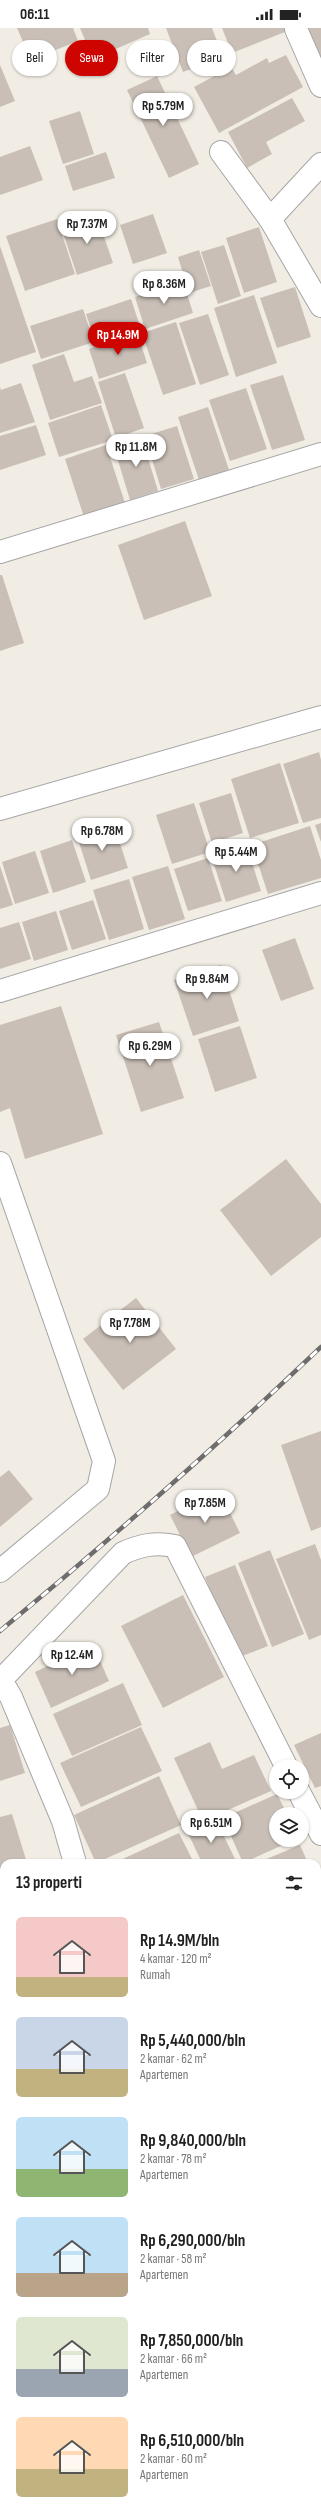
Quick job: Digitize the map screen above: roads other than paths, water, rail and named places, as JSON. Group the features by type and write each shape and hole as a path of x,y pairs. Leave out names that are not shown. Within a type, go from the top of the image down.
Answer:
{"street":[{"path":"296,29 321,86"},
{"path":"221,152 270,219 321,306"},
{"path":"270,219 321,164"},
{"path":"0,552 321,454"},
{"path":"0,809 321,717"},
{"path":"0,991 321,893"},
{"path":"0,1163 104,1461 98,1489 0,1571"},
{"path":"74,1859 62,1821 11,1696 1,1680 123,1553 142,1544 163,1544 175,1546 282,1759"},
{"path":"303,1799 321,1834"}],"railway":[{"path":"0,1631 163,1492 321,1347"}]}
